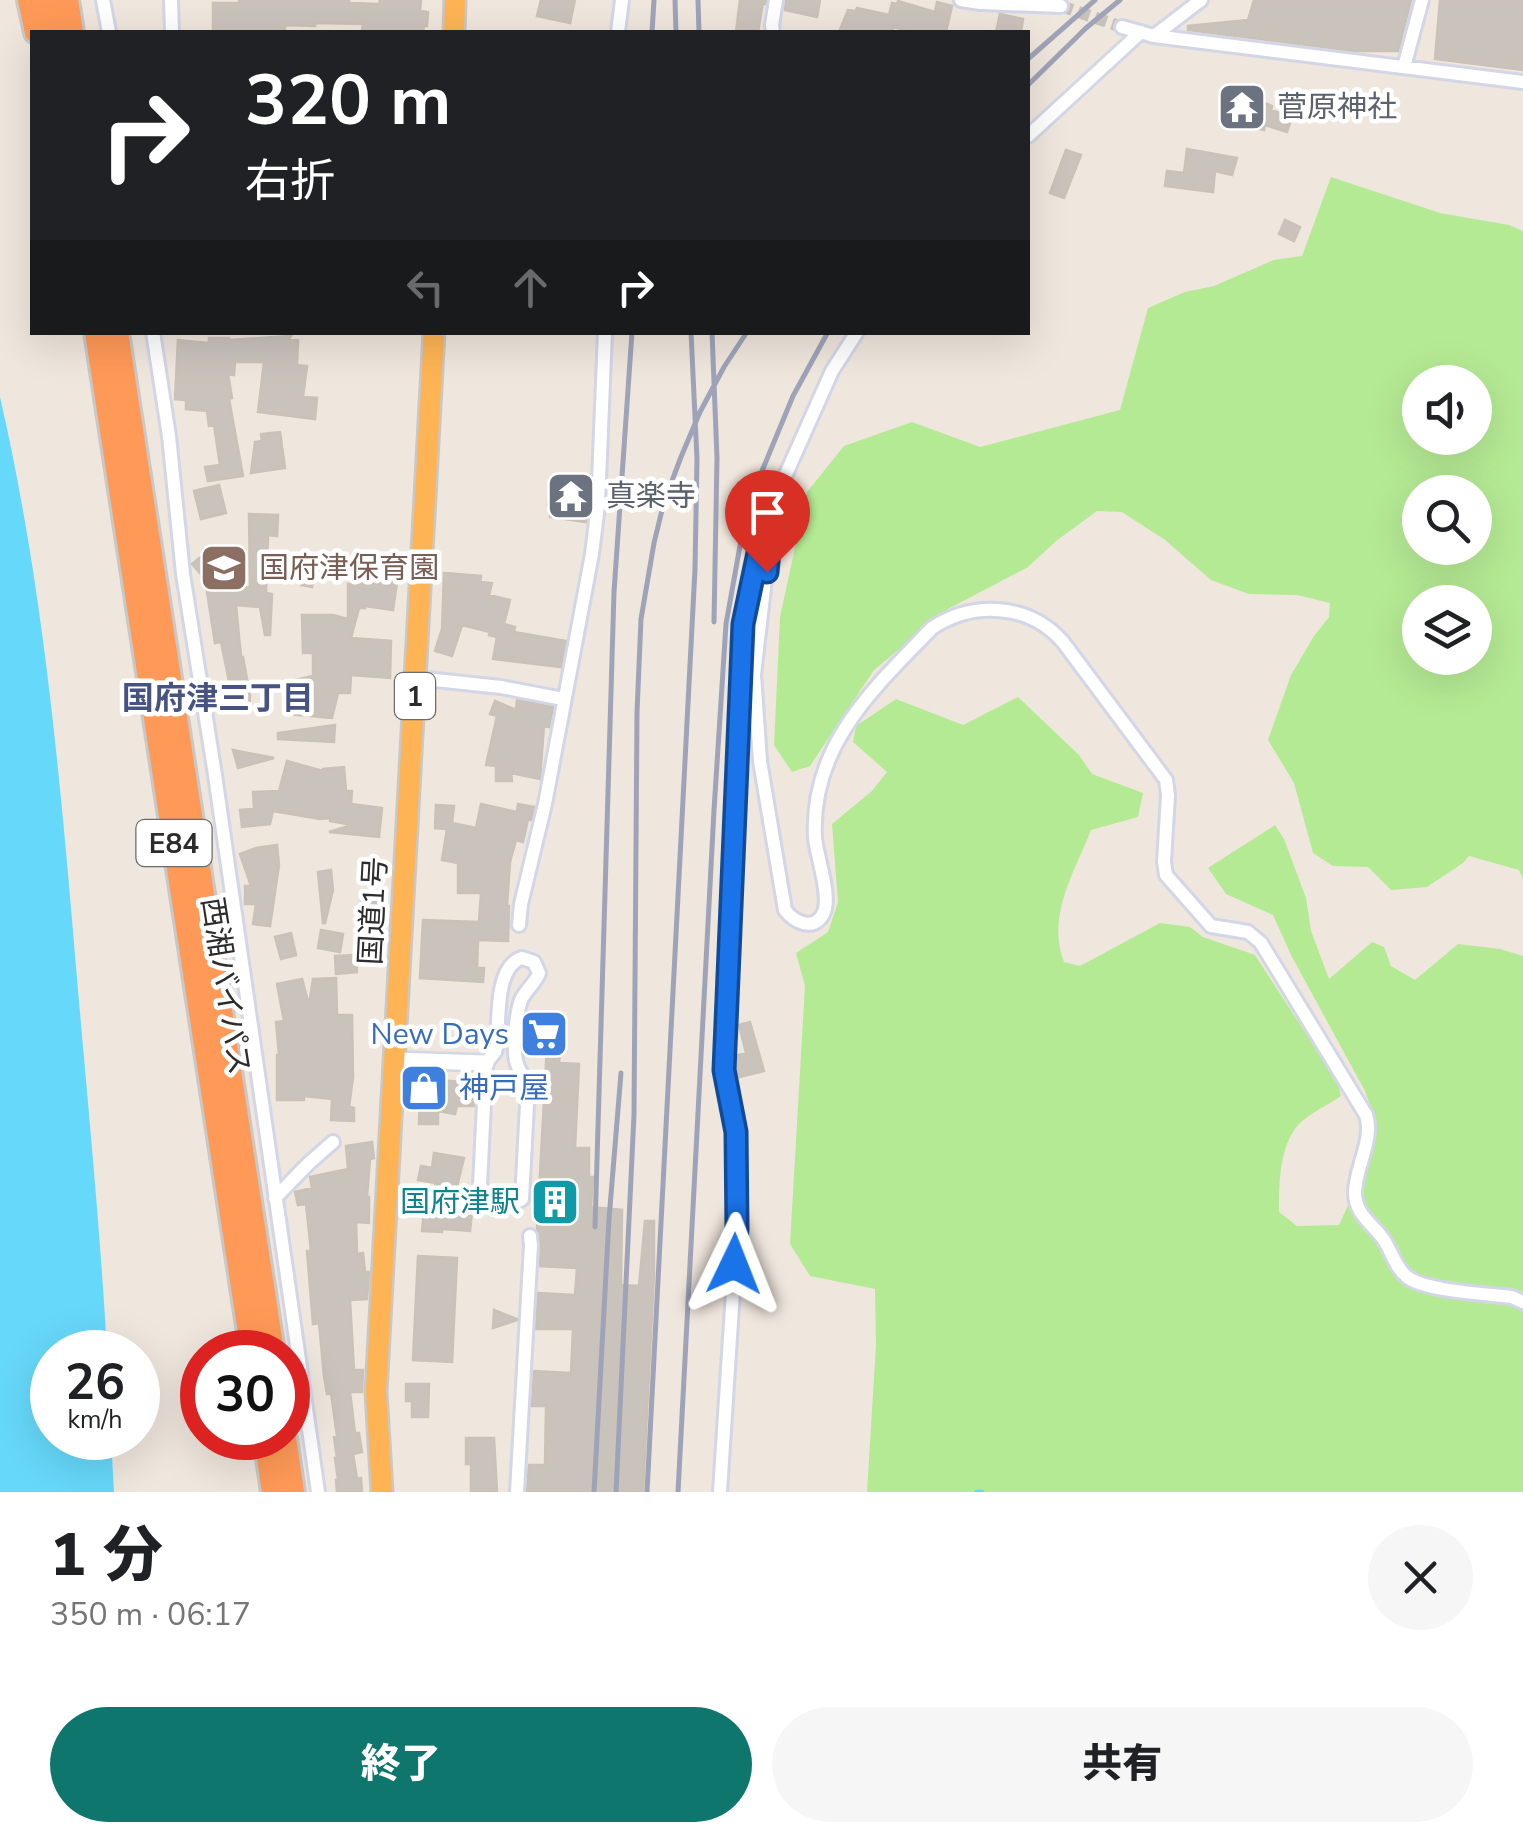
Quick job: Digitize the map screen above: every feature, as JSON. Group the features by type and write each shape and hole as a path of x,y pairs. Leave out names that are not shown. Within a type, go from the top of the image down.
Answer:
{"highway":[{"path":"29,0 36,30"},
{"path":"454,30 455,0"},
{"path":"53,30 62,2"},
{"path":"62,2 71,30"},
{"name":"西湘バイパス","path":"96,335 249,1330"},
{"name":"西湘バイパス","path":"118,335 270,1330"},
{"name":"国道1号","path":"382,1492 376,1392 434,335"},
{"path":"268,1460 272,1492"},
{"path":"288,1460 293,1492"}],"street":[{"path":"104,0 109,30"},
{"path":"171,0 172,30"},
{"path":"618,30 622,0"},
{"path":"773,30 776,0"},
{"path":"961,0 1057,4"},
{"path":"1030,134 1148,34 1201,0"},
{"path":"1404,67 1422,0"},
{"path":"1122,27 1148,34 1523,82"},
{"path":"153,335 169,436 183,574 216,776 318,1492"},
{"path":"519,926 585,598 598,506 605,335"},
{"path":"720,1492 737,1229 736,1132 724,1070 743,624 762,534 774,501 832,371 855,335"},
{"path":"774,501 754,675 760,761 786,910 792,919 813,923 825,908 815,840 816,811 827,760 854,712 932,628 947,618 980,610 1015,612 1042,622 1063,642 1166,780 1166,876 1211,926 1248,932 1261,942 1366,1115 1368,1127 1355,1202 1384,1240 1400,1270 1421,1284 1512,1297 1523,1302"},
{"path":"416,678 501,687 563,699"},
{"path":"395,1060 486,1063 496,1052 503,980 514,961 522,958 534,962 539,973 518,1008 514,1051 517,1068 528,1086 522,1198 513,1203 486,1197 480,1185 486,1063"},
{"path":"275,1198 333,1142"},
{"path":"516,1492 530,1236"}],"green space":[{"path":"1331,177 1440,213 1523,231 1523,879 1519,870 1469,856 1427,887 1391,890 1368,867 1333,866 1313,853 1294,783 1268,740 1291,675 1329,617 1330,603 1297,595 1249,594 1211,580 1165,540 1122,512 1097,511 1028,567 948,609 874,670 810,766 792,772 774,745 780,617 807,492 844,446 912,422 980,447 1120,410 1148,308 1274,260 1302,256"},
{"path":"1018,697 1079,755 1092,774 1143,793 1138,817 1091,830 1060,911 1059,945 1064,962 1080,966 1160,923 1190,927 1203,937 1255,955 1338,1083 1341,1096 1299,1124 1287,1143 1279,1212 1297,1226 1339,1225 1369,1160 1377,1125 1365,1091 1273,915 1226,894 1208,868 1275,825 1306,898 1311,931 1329,979 1372,942 1384,947 1391,966 1415,980 1458,944 1523,956 1523,1492 867,1492 876,1345 875,1289 810,1276 790,1244 805,986 796,953 828,932 838,902 832,824 872,791 887,772 853,742 856,726 896,699 963,725"}],"water":[{"path":"0,397 28,538 56,752 105,1330 30,1330 30,1460 112,1460 114,1492 0,1492"}],"building":[{"path":"349,0 379,4 380,0 421,0 420,11 428,12 427,26 423,30 362,30 363,24 315,23 285,25 285,30 213,30 213,3"},
{"path":"541,0 575,0 570,23 537,16"},
{"path":"740,0 766,0 758,30 736,30"},
{"path":"786,0 820,0 817,17 785,10"},
{"path":"1254,0 1411,0 1398,51 1355,51 1188,30 1188,26 1248,20"},
{"path":"1440,0 1523,0 1523,70 1435,59"},
{"path":"898,1 935,12 937,2 952,6 946,30 840,30 848,10 857,8 889,15 892,3"},
{"path":"1000,14 1023,19 1021,30 996,30"},
{"path":"1256,99 1272,106 1271,110 1292,117 1287,132 1265,125 1264,130 1246,126 1250,117 1246,114 1248,104 1255,105"},
{"path":"1187,149 1237,158 1232,175 1215,171 1213,192 1165,186 1167,171 1184,173"},
{"path":"1066,150 1081,155 1064,198 1050,193"},
{"path":"1285,220 1300,227 1294,241 1279,234"},
{"path":"291,336 289,339 298,340 297,365 307,366 303,397 317,398 315,419 258,412 264,362 235,362 234,375 228,374 232,398 229,399 243,476 208,481 205,467 220,465 214,425 209,426 207,411 186,409 186,400 175,399 178,340 209,343 209,338"},
{"path":"280,432 285,468 251,473 255,442 262,441 261,434"},
{"name":"真楽寺","path":"557,475 589,480 586,522 550,517 550,486 555,486"},
{"path":"219,485 226,513 201,519 194,491"},
{"path":"249,514 278,515 277,536 268,535 266,593 272,594 270,635 265,635 260,607 236,605 249,710 226,707 229,681 221,642 215,643 205,579 192,564 206,553 235,551 244,588 250,587"},
{"path":"303,555 318,558 312,587 301,585 298,580"},
{"path":"444,573 481,576 480,582 492,583 489,595 510,600 504,624 515,627 514,632 566,641 561,667 493,659 497,637 462,625 452,656 435,651 442,629"},
{"path":"397,582 393,610 359,608 351,638 391,641 390,678 351,675 350,693 338,693 332,718 288,714 282,683 313,676 313,653 303,653 302,615 348,619 348,584"},
{"path":"517,700 553,707 549,727 544,726 540,779 511,773 512,781 496,781 496,766 486,765 497,716 490,714 495,701 516,710"},
{"path":"335,725 334,742 278,739 278,733"},
{"path":"233,750 274,758 238,768"},
{"path":"287,761 323,771 344,767 346,791 352,791 351,804 382,808 379,837 329,832 352,825 330,818 273,811 270,824 242,827 240,810 254,809 253,792 279,791"},
{"path":"481,804 517,812 518,804 534,807 523,842 516,840 510,862 508,941 478,940 477,968 484,968 483,982 420,978 423,920 479,922 481,893 458,893 458,863 442,860 447,829 435,828 436,805 454,806 452,823 476,828"},
{"path":"277,845 279,865 270,926 253,924 256,904 245,904 245,886 251,886 240,854"},
{"path":"331,870 333,890 323,923 318,872"},
{"path":"384,897 385,912 362,914 361,898"},
{"path":"321,930 343,934 340,952 318,948"},
{"path":"291,933 296,955 281,959 275,937"},
{"path":"356,955 357,972 336,974 335,956"},
{"path":"336,978 337,1015 352,1015 353,1077 349,1107 354,1108 354,1121 331,1120 332,1099 304,1096 304,1100 277,1100 276,1022 284,1021 277,984 302,979 309,1005 313,979"},
{"path":"532,1013 563,1015 559,1063 579,1064 575,1148 589,1148 589,1177 593,1177 591,1207 622,1210 621,1285 639,1286 645,1221 654,1221 643,1492 527,1492 529,1465 545,1465 546,1406 532,1406 534,1371 571,1373 573,1329 536,1329 538,1293 575,1295 577,1268 540,1266 537,1229 547,1045 530,1044"},
{"path":"750,1022 764,1071 736,1078 735,1056 746,1053 739,1025"},
{"path":"475,1075 474,1106 457,1106 455,1114 438,1111 438,1124 419,1124 416,1078 462,1082 462,1076"},
{"path":"372,1142 369,1223 356,1222 357,1254 363,1253 365,1272 369,1272 367,1299 350,1300 354,1370 363,1370 362,1392 350,1392 355,1433 359,1433 362,1452 353,1454 362,1492 337,1492 337,1436 331,1393 327,1394 324,1376 319,1323 313,1324 306,1204 298,1205 295,1192 312,1188 310,1177 348,1169 346,1146"},
{"path":"434,1153 464,1158 451,1211 472,1212 470,1231 422,1231 424,1210 436,1183 418,1180 421,1166 432,1168"},
{"path":"418,1256 457,1258 452,1362 413,1360"},
{"path":"494,1310 517,1319 517,1320 493,1328"},
{"path":"406,1384 429,1384 428,1417 412,1417 412,1401 406,1401"},
{"path":"466,1438 494,1438 497,1492 471,1492"}],"waterway":[{"path":"977,1492 982,1492"}],"tunnel":[{"path":"1061,6 1122,27"}],"railway":[{"path":"652,30 654,0"},
{"path":"675,0 676,30"},
{"path":"698,0 699,30"},
{"path":"1030,57 1095,0"},
{"path":"1030,83 1120,0"},
{"path":"595,1227 614,592 632,335"},
{"path":"647,1492 695,569 697,459 691,335"},
{"path":"712,335 717,458 714,622"},
{"path":"616,1492 634,1115 641,619 664,502 700,412 745,335"},
{"path":"678,1492 726,624 743,529 757,483 793,396 826,335"},
{"path":"594,1492 621,1073"}],"place":[{"name":"菅原神社","path":"1242,107"},
{"name":"真楽寺","path":"571,496"},
{"name":"国府津保育園","path":"224,568"},
{"name":"New Days","path":"544,1034"},
{"name":"神戸屋","path":"424,1088"},
{"name":"国府津駅","path":"555,1202"}],"district":[{"name":"国府津三丁目","path":"218,698"}],"route":[{"path":"734,1264 736,1132 724,1070 743,624 762,534 774,501 767,572"}]}
